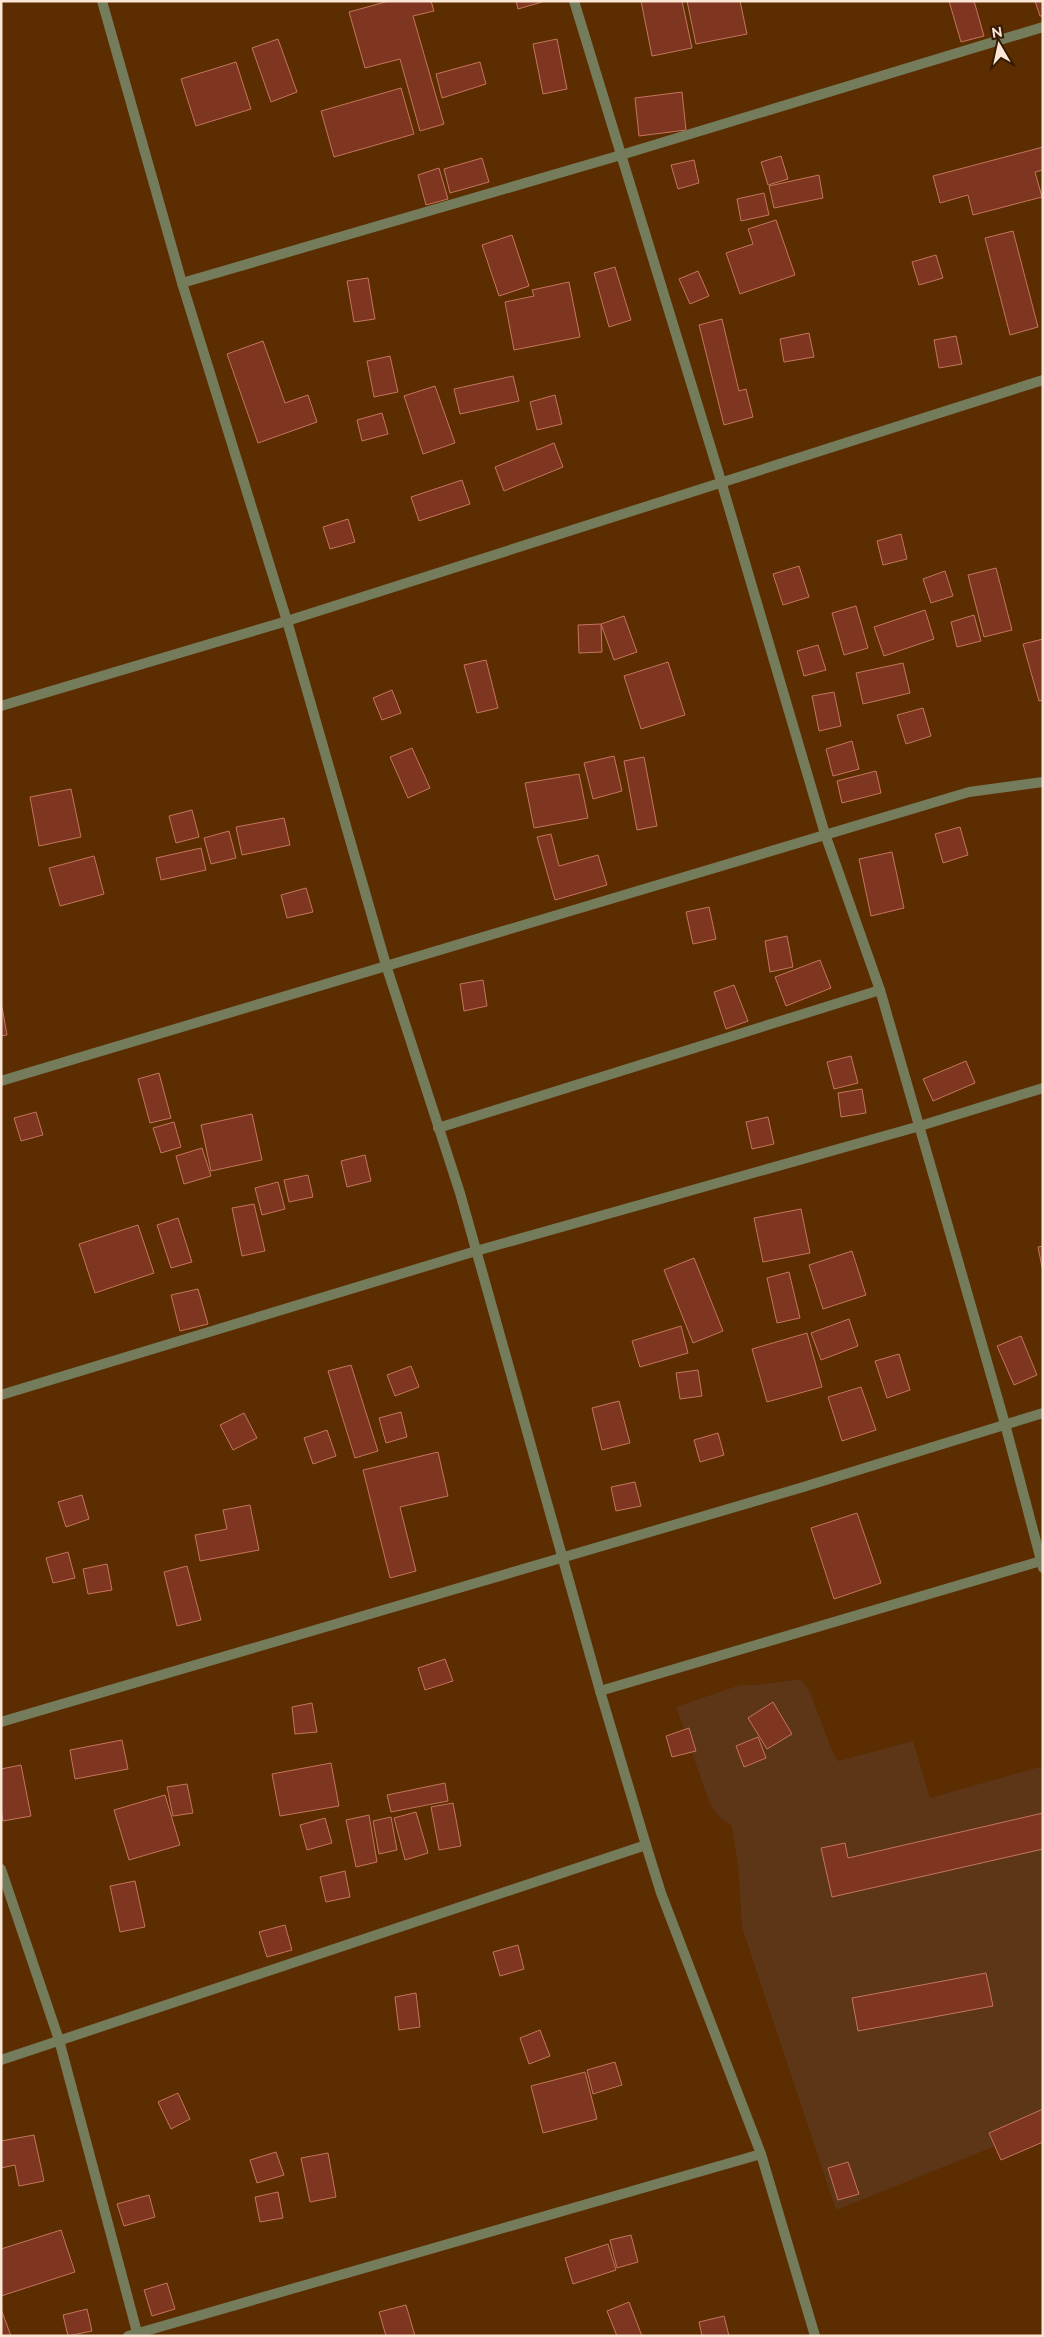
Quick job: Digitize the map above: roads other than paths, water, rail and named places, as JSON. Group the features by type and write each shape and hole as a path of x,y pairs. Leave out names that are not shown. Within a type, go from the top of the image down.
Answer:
{"street":[{"path":"102,1 182,283 287,621 386,964 476,1251 600,1691 646,1845 661,1893 760,2154 815,2336"},
{"path":"574,1 721,482 825,834 880,990 920,1126 1042,1564 600,1691"},
{"path":"182,283 621,155 1043,26"},
{"path":"1,706 287,621 1043,380"},
{"path":"1,1081 386,964 969,792 1006,785 1043,782"},
{"path":"438,1128 880,990"},
{"path":"1,1394 476,1251 920,1126 1043,1088"},
{"path":"1,1722 800,1488 1043,1413"},
{"path":"1,2060 646,1845"},
{"path":"1,1869 59,2040 135,2335 760,2154"}]}
